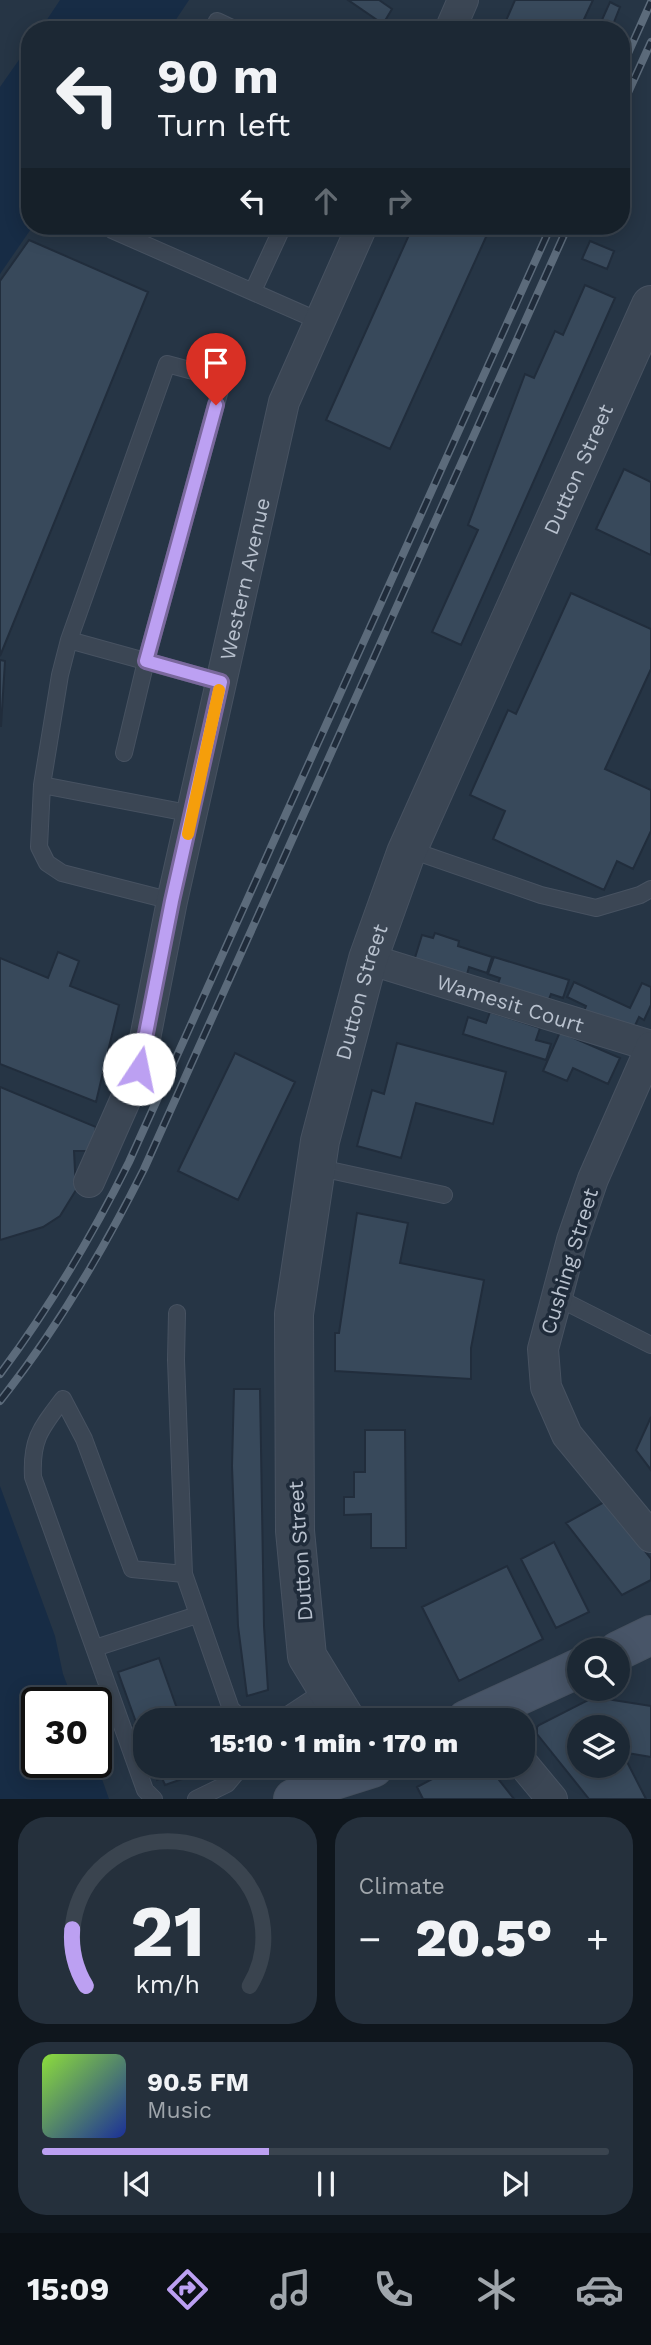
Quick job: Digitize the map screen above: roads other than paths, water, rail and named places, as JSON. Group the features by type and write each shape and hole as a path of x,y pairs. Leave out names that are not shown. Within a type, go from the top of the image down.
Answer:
{"main road":[{"path":"630,1646 651,1636"},
{"path":"500,1708 567,1674"},
{"path":"292,1799 340,1778"},
{"path":"338,1799 362,1778"}],"street":[{"path":"454,21 463,0"},
{"name":"Western Avenue","path":"89,1182 139,1069 172,901 284,402 358,235"},
{"name":"Dutton Street","path":"337,1704 307,1656 295,1531 294,1314 320,1141 368,959 408,849 650,305"},
{"name":"Wamesit Court","path":"368,959 651,1046"},
{"name":"Cushing Street","path":"651,1046 593,1179 556,1297 543,1349 546,1387 567,1435 651,1536"},
{"path":"535,1778 552,1799"}],"lane":[{"path":"129,235 320,321"},
{"path":"253,291 279,235"},
{"path":"124,753 146,661 223,379 167,364 69,640 60,675 42,785 39,847 47,863 62,873 172,901"},
{"path":"69,640 221,682"},
{"path":"42,785 193,814"},
{"path":"408,849 541,895 596,908 651,889"},
{"path":"316,1167 443,1195"},
{"path":"556,1297 651,1345"},
{"path":"177,1313 176,1360 184,1574 231,1708"},
{"path":"154,1799 145,1790 33,1477 36,1438 63,1399 83,1439 131,1569 184,1574"},
{"path":"95,1648 197,1615"},
{"path":"196,1799 227,1784 232,1778"}],"water":[{"path":"60,0 189,0 175,21 46,21"},
{"path":"21,57 21,235 27,235 0,274 0,87"},
{"path":"0,1486 55,1636 68,1687 21,1687 21,1778 102,1778 109,1799 0,1799"}],"railway":[{"path":"630,49 651,2"},
{"path":"630,88 651,42"},
{"path":"0,1374 69,1271 129,1162 547,235"},
{"path":"0,1401 41,1346 78,1289 144,1169 564,235"}]}
